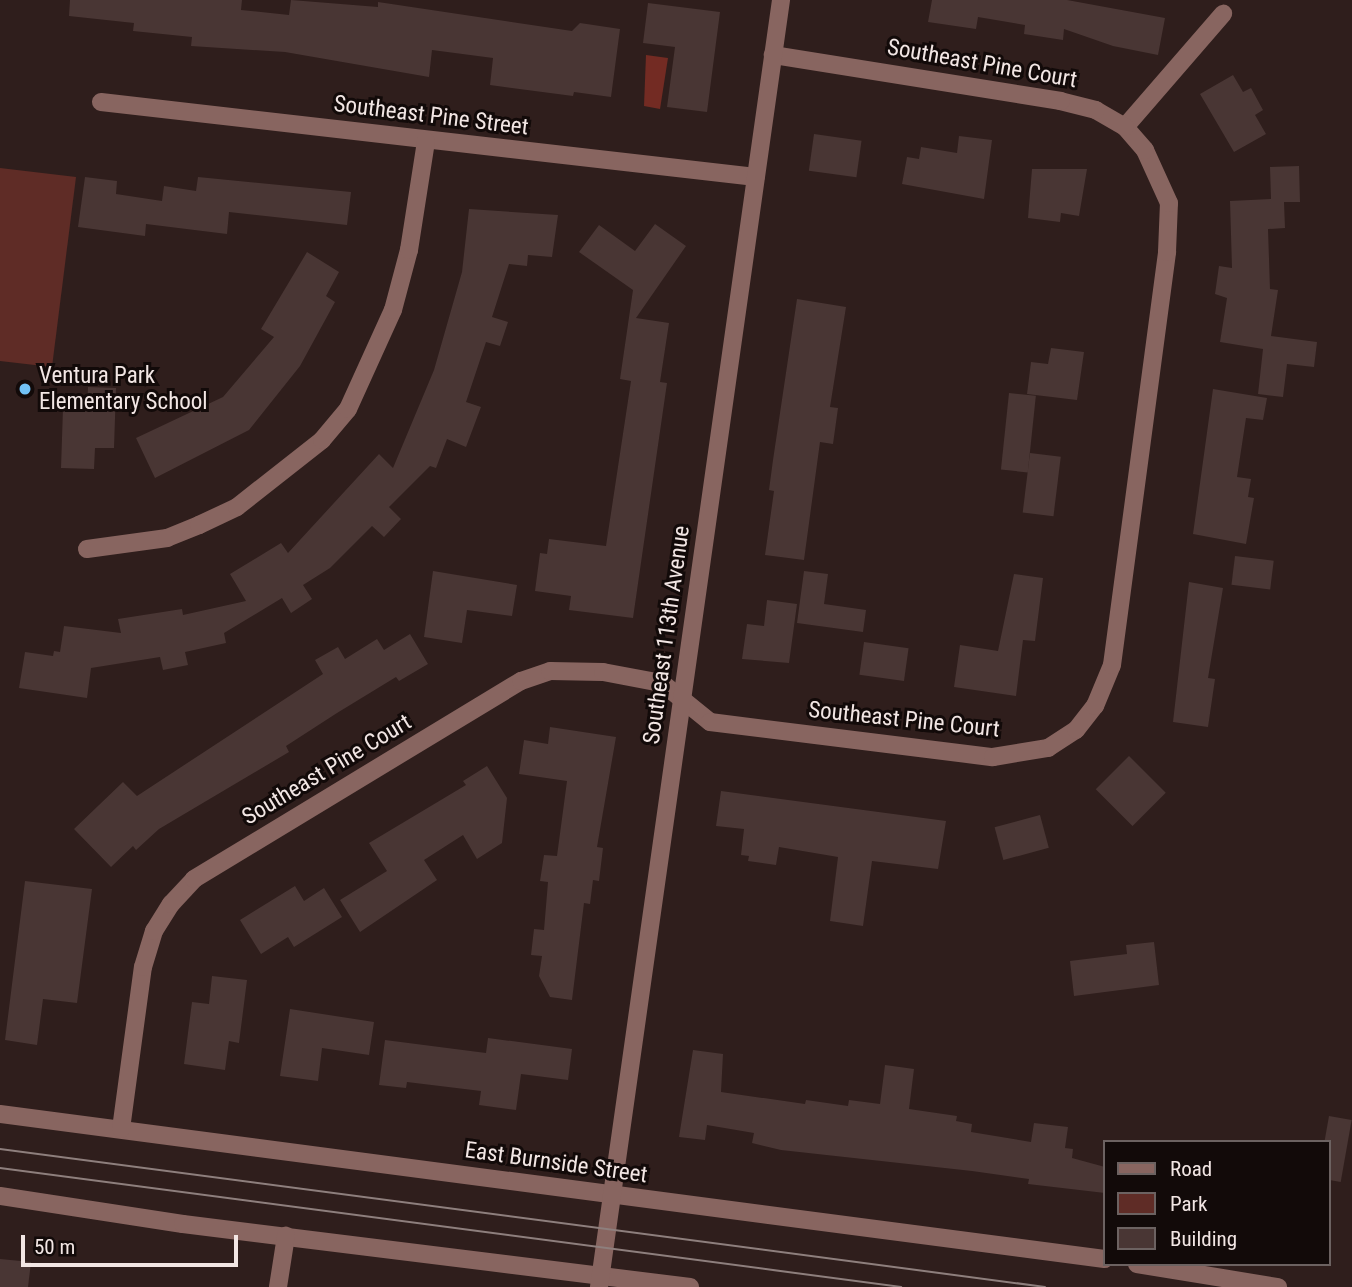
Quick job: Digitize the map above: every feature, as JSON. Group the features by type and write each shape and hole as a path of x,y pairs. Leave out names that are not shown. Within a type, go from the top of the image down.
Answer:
{"street":[{"name":"Southeast 113th Avenue","path":"600,1282 780,0"},
{"path":"1125,127 1223,14"},
{"name":"Southeast Pine Court","path":"121,1129 143,967 154,931 194,879 521,681 550,671 603,672 662,683 710,722 993,757 1048,748 1076,730 1095,706 1112,665 1169,203 1145,150 1125,127 1096,110 1061,101 773,55"},
{"name":"Southeast Pine Street","path":"101,102 756,177"},
{"path":"87,549 167,538 200,525 247,500 322,440 348,410 393,310 409,250 426,141"},
{"name":"East Burnside Street","path":"0,1114 1104,1259"},
{"path":"0,1196 600,1282 690,1287"},
{"path":"278,1287 286,1236"},
{"path":"1149,1266 1278,1287"}],"green space":[{"path":"0,168 76,177 52,367 0,361"}],"shaded area":[{"path":"646,55 668,58 660,109 644,106"}],"building":[{"path":"70,0 242,0 241,10 289,15 291,0 378,7 378,2 572,31 580,23 620,29 611,97 574,92 573,96 490,85 493,58 432,50 429,77 285,52 191,46 192,37 133,31 134,23 69,16"},
{"path":"932,0 1067,0 1165,18 1158,55 1113,46 1064,29 1063,40 1024,34 1025,25 978,17 976,29 928,22"},
{"path":"648,3 720,12 707,112 667,107 675,47 643,43"},
{"path":"1233,75 1243,92 1251,88 1263,110 1255,115 1266,134 1234,152 1200,94"},
{"path":"814,134 862,141 856,177 809,171"},
{"path":"959,136 992,140 984,199 902,184 907,157 919,159 921,147 957,153"},
{"path":"1299,166 1300,202 1284,202 1285,228 1268,229 1270,289 1278,290 1271,336 1317,342 1314,367 1287,364 1283,397 1258,394 1263,349 1220,342 1227,298 1215,294 1219,266 1232,268 1230,201 1271,199 1270,167"},
{"path":"1032,169 1087,169 1079,216 1061,213 1060,222 1028,218"},
{"path":"85,177 117,181 116,194 162,201 164,186 196,191 198,177 351,192 347,225 229,212 227,234 146,224 145,236 78,227"},
{"path":"469,209 558,215 552,257 528,255 527,266 509,264 492,317 508,322 500,346 486,342 466,402 481,407 466,447 447,439 436,468 430,466 389,507 401,519 384,537 372,526 330,568 303,585 312,599 291,613 282,598 224,633 226,643 185,652 188,665 163,670 160,657 91,668 87,698 19,688 25,652 53,656 54,651 60,652 64,626 121,633 118,619 182,609 183,615 246,601 230,574 281,543 288,553 379,454 393,468 434,370 462,272"},
{"path":"655,224 686,246 636,318 669,323 660,382 667,383 633,618 569,610 571,596 535,591 540,553 547,554 549,539 606,546 631,381 620,379 633,290 579,252 599,225 635,251"},
{"path":"307,252 339,272 326,296 335,302 300,366 249,430 155,478 136,438 223,397 274,337 261,329"},
{"path":"797,299 846,307 830,407 838,408 833,444 820,442 804,560 765,555 774,491 769,490"},
{"path":"1051,348 1084,352 1077,400 1027,394 1031,362 1048,364"},
{"path":"88,387 116,388 114,448 95,448 94,469 61,468 63,408 87,409"},
{"path":"1213,389 1267,398 1263,420 1246,418 1237,477 1251,479 1248,497 1254,498 1246,544 1193,534"},
{"path":"1009,393 1036,396 1028,472 1001,470"},
{"path":"1030,453 1061,457 1053,516 1023,513"},
{"path":"1235,556 1274,561 1270,590 1231,585"},
{"path":"433,571 517,585 512,616 467,610 462,643 424,637"},
{"path":"804,571 828,574 824,604 866,610 863,632 797,623"},
{"path":"1014,574 1043,578 1035,641 1023,640 1016,696 954,687 960,645 998,651"},
{"path":"1189,582 1223,588 1208,678 1215,679 1208,727 1173,722"},
{"path":"767,600 797,604 789,663 742,659 747,624 764,626"},
{"path":"410,634 428,664 399,681 396,677 337,713 286,746 289,752 159,829 136,850 133,846 111,867 74,829 123,782 137,796 323,674 315,660 338,647 345,659 377,639 384,650"},
{"path":"864,642 909,648 904,681 859,675"},
{"path":"550,727 616,737 597,847 603,848 599,881 593,880 590,904 584,903 572,1000 550,997 539,976 542,956 531,955 534,929 544,930 548,882 540,881 544,855 557,856 567,781 519,774 524,740 548,744"},
{"path":"1129,756 1166,793 1133,826 1096,789"},
{"path":"487,766 507,798 502,843 477,859 463,835 424,860 437,880 360,932 340,900 387,871 369,843 466,785 463,781"},
{"path":"721,791 946,821 938,869 872,861 863,926 830,921 838,857 779,847 776,865 748,861 749,856 741,855 744,829 716,826"},
{"path":"1040,815 1049,848 1003,860 995,827"},
{"path":"25,881 92,889 77,1003 43,999 37,1045 5,1040"},
{"path":"295,886 304,901 324,888 342,917 294,947 288,937 261,954 240,920"},
{"path":"1154,942 1159,985 1074,996 1070,961 1127,954 1126,945"},
{"path":"212,976 247,980 239,1043 229,1041 225,1070 184,1064 192,1002 209,1004"},
{"path":"290,1009 374,1022 369,1055 322,1048 318,1081 280,1076"},
{"path":"488,1038 572,1049 568,1080 521,1074 516,1110 479,1105 481,1091 407,1082 406,1088 379,1085 385,1040 486,1053"},
{"path":"693,1050 723,1054 721,1092 805,1104 806,1100 848,1106 849,1100 880,1104 885,1065 914,1069 909,1109 957,1116 956,1121 972,1124 971,1132 1031,1142 1034,1123 1068,1127 1065,1148 1073,1149 1072,1158 1104,1167 1104,1193 1028,1184 1029,1179 972,1171 781,1150 752,1143 754,1133 707,1125 705,1140 679,1137"},
{"path":"1329,1116 1352,1120 1341,1182 1331,1180 1331,1140 1325,1140"},
{"path":"0,1259 31,1262 28,1287 0,1287"}],"tram line":[{"path":"0,1149 1045,1287"},
{"path":"0,1168 901,1287"}],"place":[{"name":"Ventura Park Elementary School","path":"25,389"}]}
